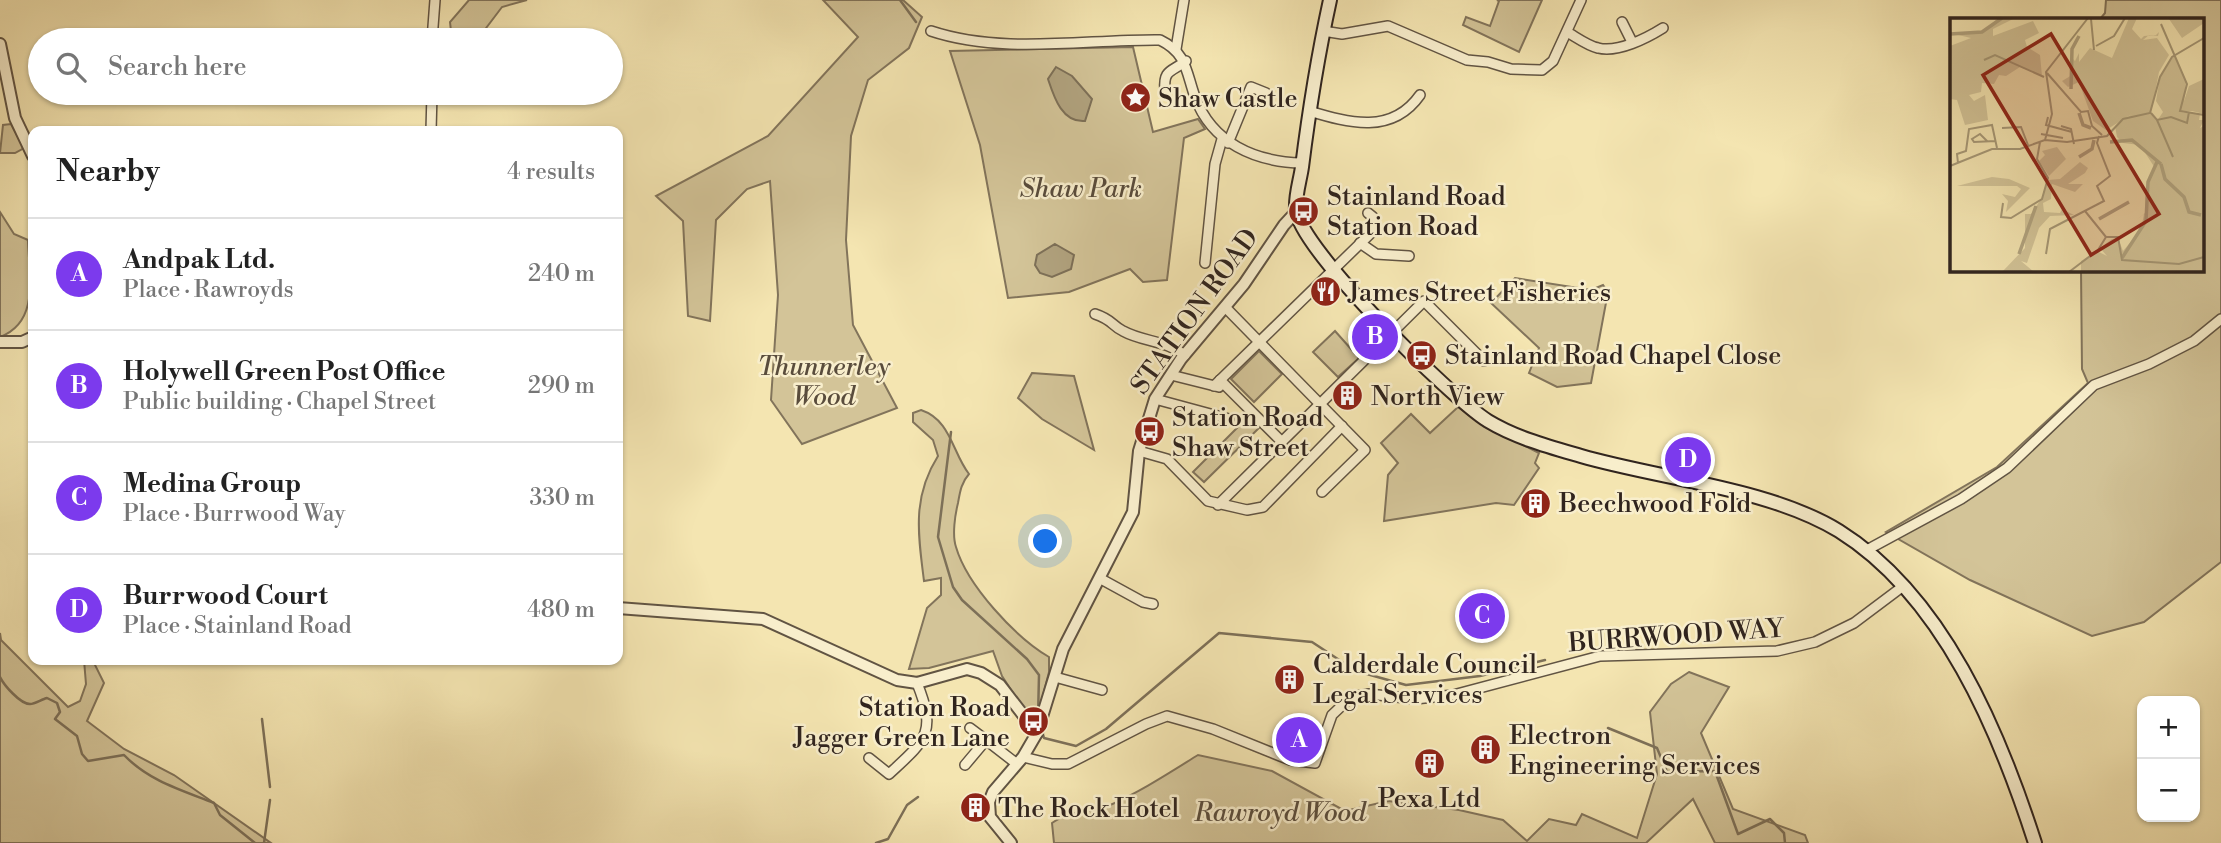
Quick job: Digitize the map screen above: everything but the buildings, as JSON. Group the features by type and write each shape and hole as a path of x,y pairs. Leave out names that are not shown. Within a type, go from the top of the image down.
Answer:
{"main road":[{"path":"1330,0 1309,111 1296,212 1303,231 1333,270 1461,401 1488,421 1524,439 1804,513 1839,531 1865,551 1902,587 1948,644 1982,702 2015,781 2035,843"}],"street":[{"path":"433,28 435,0"},
{"path":"1176,49 1184,0"},
{"path":"1323,31 1356,33 1369,27 1388,26 1467,60 1488,62 1511,69 1542,70 1553,61 1581,0"},
{"path":"1622,22 1632,42"},
{"path":"1567,32 1598,48 1647,39 1664,28"},
{"path":"931,31 962,38 1034,43 1160,40 1176,49 1186,61 1201,110 1225,141 1258,157 1302,163"},
{"path":"0,44 15,118 28,145"},
{"path":"1165,90 1164,78 1170,68 1186,61"},
{"path":"1205,264 1215,164 1251,87 1266,93"},
{"path":"1309,111 1354,124 1382,123 1399,115 1420,95"},
{"path":"431,126 432,105"},
{"name":"STATION ROAD","path":"1011,843 995,825 988,808 993,792 1020,760 1037,732 1074,624 1101,579 1133,512 1139,451 1155,399 1185,355 1226,307 1296,212"},
{"path":"1217,383 1371,233 1373,217 1368,213"},
{"path":"1360,243 1376,254 1409,256"},
{"path":"1213,503 1282,442 1424,302 1484,361"},
{"path":"1226,307 1365,450 1322,492"},
{"path":"1095,314 1112,320 1121,331 1159,340 1185,355"},
{"path":"1865,551 1961,499 2007,468 2095,385 2194,341 2221,319"},
{"path":"0,342 22,342 28,339"},
{"path":"1171,375 1217,383 1231,391 1282,442"},
{"path":"1155,399 1228,419"},
{"path":"1139,451 1167,458 1213,503 1247,510 1263,507 1342,426"},
{"path":"1101,579 1143,602 1153,604"},
{"name":"BURRWOOD WAY","path":"1020,760 1068,764 1146,723 1167,716 1213,729 1290,760 1315,763 1332,715 1351,696 1368,694 1415,699 1453,695 1569,662 1600,656 1777,651 1815,642 1854,624 1902,587"},
{"path":"623,608 763,619 897,680 917,683 967,669 981,673 1000,685 1037,732"},
{"path":"1055,677 1102,690"},
{"path":"869,758 889,774 923,739 929,713 917,683"},
{"path":"970,728 1020,760"},
{"path":"965,765 986,740"}],"green space":[{"path":"469,0 527,0 502,7 486,28 451,28 450,22"},
{"name":"Thunnerley Wood","path":"823,0 903,0 922,17 909,48 868,80 851,136 846,240 853,325 897,408 802,444 771,400 778,295 770,181 747,189 716,220 710,321 688,316 683,221 656,196 768,136 858,37"},
{"path":"1497,0 1542,0 1519,52 1463,25 1466,17 1490,26 1499,1"},
{"path":"2106,0 2221,0 2221,562 2144,622 2092,636 1970,580 1886,532 1997,467 2088,383 2082,369 2081,271 2204,271 2204,18 2101,18 2105,13"},
{"name":"Shaw Park","path":"1133,47 1153,132 1198,119 1205,129 1184,138 1167,280 1143,282 1130,269 1069,292 1008,298 980,145 950,51"},
{"path":"11,124 24,148 15,153 0,153 3,125"},
{"path":"0,212 14,234 28,240 28,302 21,320 13,330 0,337"},
{"path":"1515,278 1591,290 1603,285 1608,292 1591,383 1557,387 1529,373 1539,348 1491,303"},
{"path":"1335,331 1359,358 1338,377 1313,352"},
{"path":"1259,351 1282,374 1254,402 1231,379"},
{"path":"1032,373 1074,376 1094,450 1042,419 1018,398"},
{"path":"1458,407 1481,424 1539,453 1535,463 1539,468 1514,505 1496,503 1384,521 1388,475 1398,463 1381,443 1411,414 1430,433"},
{"path":"921,410 939,421 945,429 969,474 961,488 954,525 955,542 962,562 994,609 1022,637 1049,657 1049,672 1039,711 1028,716 1002,676 993,651 929,668 909,669 927,608 941,595 941,578 924,581 920,547 921,501 924,486 938,456 933,440 913,422 913,413"},
{"path":"1250,415 1261,426 1204,482 1193,472"},
{"path":"0,633 1,640 68,707 80,701 86,684 84,665 95,665 104,683 87,721 124,749 174,775 271,843 0,843"},
{"name":"Rawroyd Wood","path":"1689,672 1729,687 1701,733 1733,809 1805,835 1808,843 1715,843 1693,799 1646,843 1054,843 1052,823 1060,818 1101,809 1120,801 1198,755 1272,771 1345,811 1388,801 1459,810 1503,820 1527,841 1549,819 1576,825 1582,814 1637,838 1657,774 1650,712 1671,684"}],"shaded area":[{"path":"1056,67 1072,76 1092,99 1085,121 1070,118 1056,101 1048,79"},
{"path":"1055,244 1074,255 1071,269 1052,277 1040,273 1035,265 1037,255"}],"waterway":[{"path":"900,0 916,22"},
{"path":"951,432 938,537 953,587 962,600 1027,659 1039,675 1038,718"},
{"path":"1042,731 1044,738 1076,746 1106,729 1219,633 1312,642 1356,671 1406,685 1480,676 1545,660"},
{"path":"0,677 13,694 26,703 32,704 47,698 57,703 60,712 55,719 77,736 82,754 88,761 124,755 155,778 214,803 220,815 255,843"},
{"path":"262,719 270,787"},
{"path":"1608,728 1657,748 1667,772 1715,771 1738,834 1770,819 1784,833 1785,843"},
{"path":"876,843 888,839 907,805 918,797"},
{"path":"264,843 270,800"}],"place":[{"name":"Shaw Castle","path":"1135,98"},
{"name":"Stainland Road Station Road","path":"1304,211"},
{"name":"James Street Fisheries","path":"1325,292"},
{"name":"Holywell Green Post Office","path":"1375,337"},
{"name":"Stainland Road Chapel Close","path":"1422,355"},
{"name":"North View","path":"1348,396"},
{"name":"Station Road Shaw Street","path":"1149,432"},
{"name":"Burrwood Court","path":"1688,460"},
{"name":"Beechwood Fold","path":"1536,503"},
{"name":"Medina Group","path":"1482,616"},
{"name":"Calderdale Council Legal Services","path":"1290,679"},
{"name":"Station Road Jagger Green Lane","path":"1033,722"},
{"name":"Andpak Ltd.","path":"1299,740"},
{"name":"Electron Engineering Services","path":"1486,750"},
{"name":"Pexa Ltd","path":"1429,763"},
{"name":"The Rock Hotel","path":"975,808"}]}
